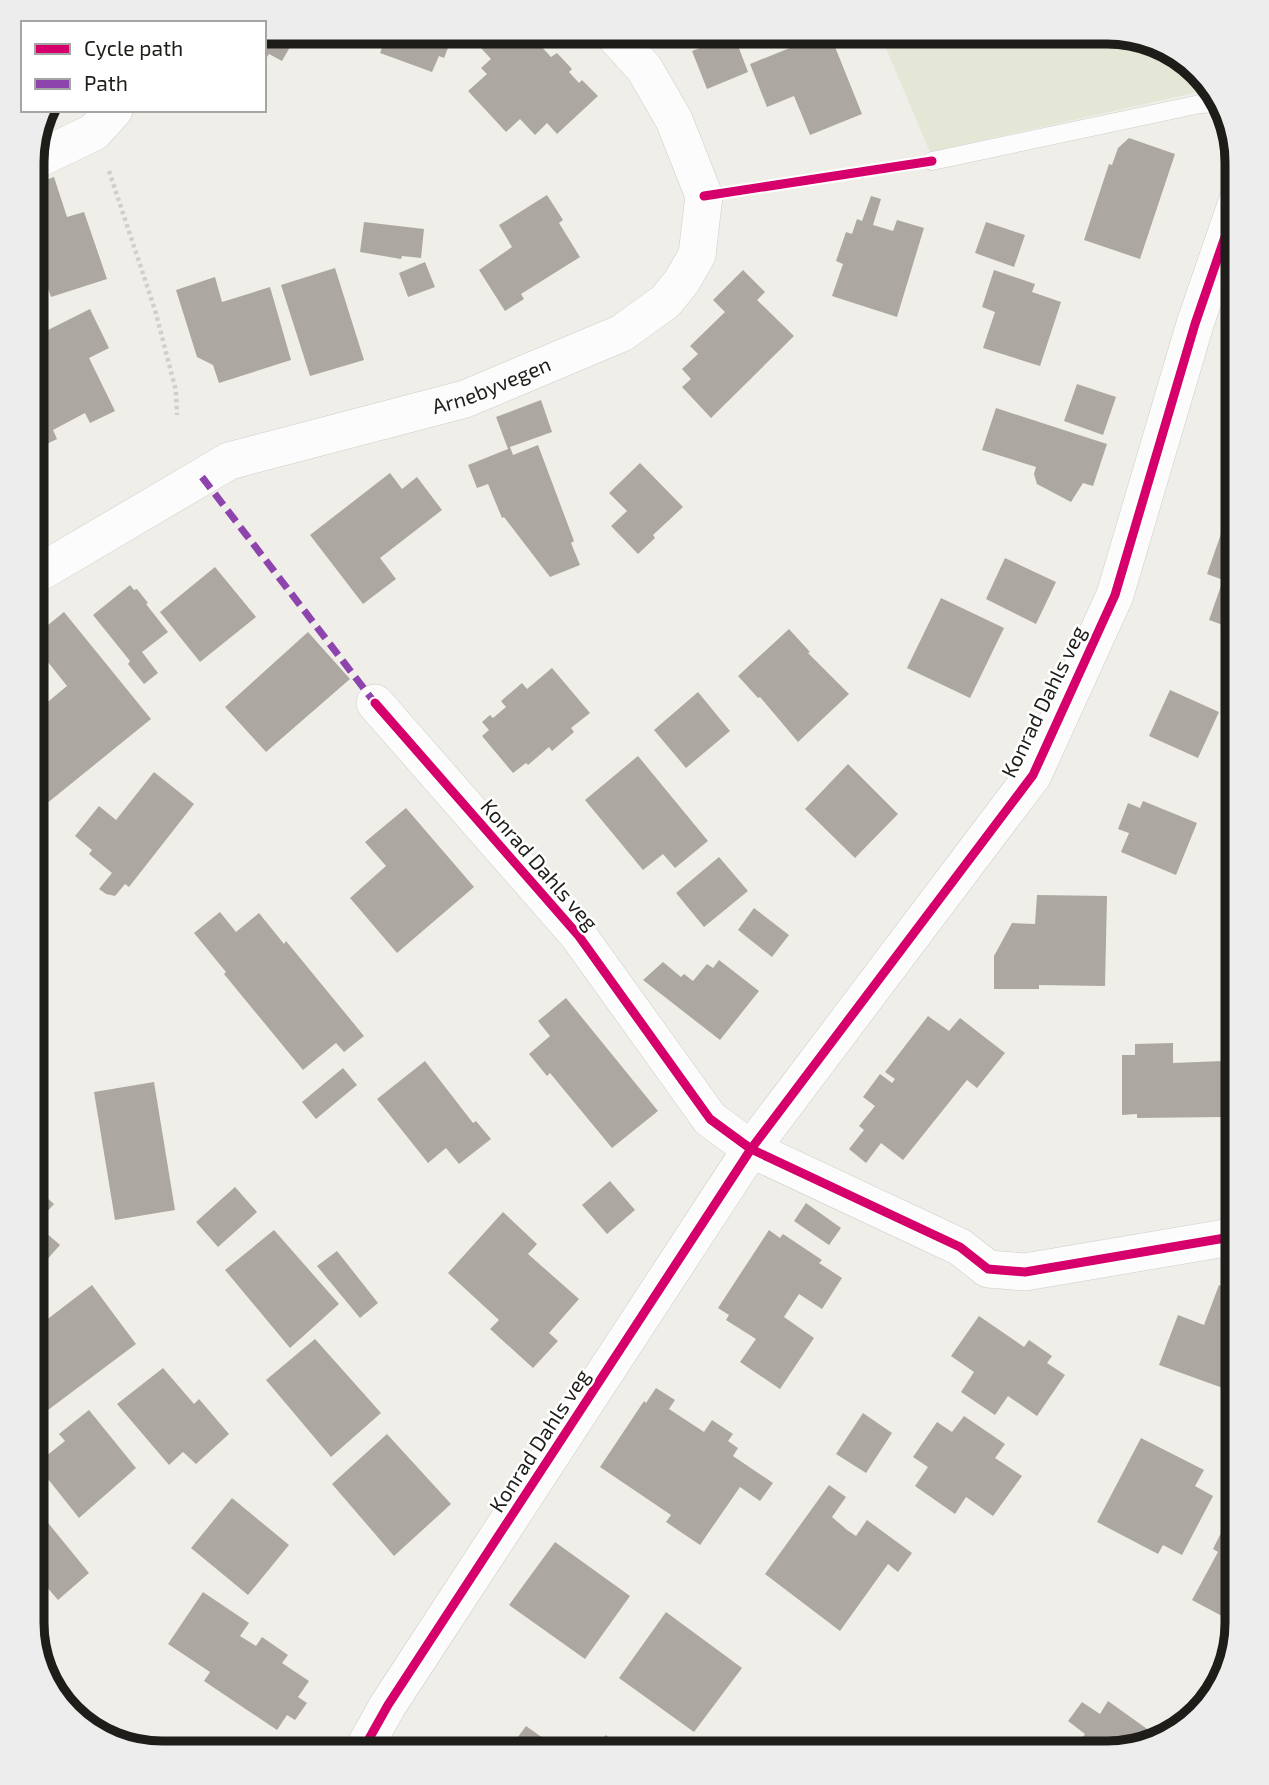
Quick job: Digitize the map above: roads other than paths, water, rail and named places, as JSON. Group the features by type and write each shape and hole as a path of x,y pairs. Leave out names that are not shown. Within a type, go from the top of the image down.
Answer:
{"street":[{"name":"Arnebyvegen","path":"44,570 229,461 465,399 622,333 666,301 697,256 704,196 674,120 644,68 622,44"},
{"path":"44,156 94,132 112,112"},
{"name":"Konrad Dahls veg","path":"368,1741 396,1694 751,1149 1033,775 1115,595 1195,324 1225,237"},
{"name":"Konrad Dahls veg","path":"375,704 578,935 710,1119 751,1149 960,1247 988,1269 1025,1272 1225,1238"}],"lane":[{"path":"932,161 1209,104"}]}
